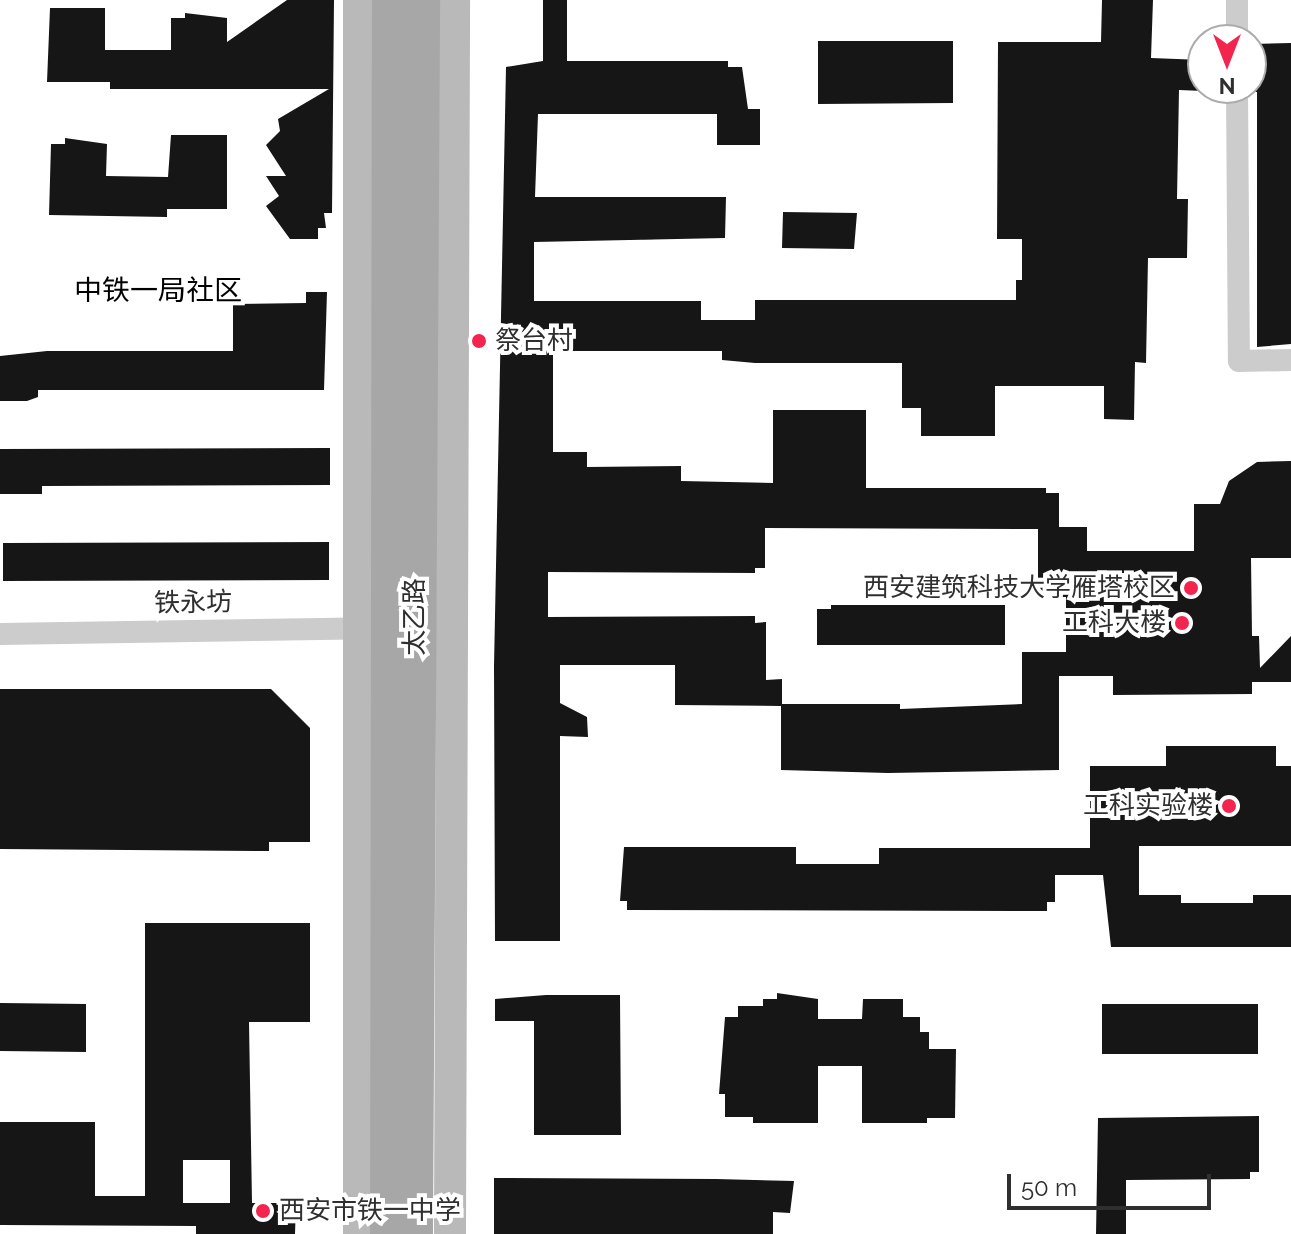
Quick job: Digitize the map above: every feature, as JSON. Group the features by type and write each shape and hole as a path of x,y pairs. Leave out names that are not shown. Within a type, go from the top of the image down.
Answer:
{"main road":[{"path":"359,0 374,628 359,1234"},
{"name":"太乙路","path":"388,1234 374,628 390,0"},
{"name":"太乙路","path":"415,1234 422,0"},
{"path":"450,1234 454,0"}],"street":[{"path":"1237,0 1237,24"},
{"path":"1237,104 1239,361 1291,360"},
{"name":"铁永坊","path":"0,634 374,628"}],"building":[{"path":"287,0 334,0 332,213 324,213 326,228 318,228 318,239 290,239 266,206 279,196 266,176 286,176 266,145 280,131 278,119 329,89 110,89 110,82 47,82 50,8 105,8 105,50 171,50 171,18 185,18 185,13 227,18 227,42"},
{"path":"543,0 567,0 567,61 728,61 728,67 742,67 748,109 760,109 760,145 717,145 717,114 538,114 535,197 726,197 725,238 534,242 534,301 701,301 701,320 755,320 755,300 1016,300 1016,280 1022,280 1022,239 997,239 998,42 1101,42 1102,0 1153,0 1151,58 1187,59 1187,90 1179,90 1177,199 1188,199 1187,258 1148,258 1146,363 1135,362 1134,420 1104,419 1104,386 995,386 995,436 921,436 921,408 902,408 902,363 755,363 722,360 722,351 553,351 553,452 587,452 587,467 681,466 681,481 773,483 773,410 866,410 866,488 1046,488 1046,493 1059,493 1059,527 1087,527 1087,551 1194,551 1194,504 1220,504 1229,481 1257,462 1291,461 1291,558 1251,558 1252,636 1259,636 1260,668 1291,636 1291,682 1252,682 1252,694 1113,695 1113,676 1059,676 1059,770 888,773 781,770 781,706 675,705 675,665 560,665 560,703 587,717 588,737 560,736 560,941 495,941 494,666 506,67 543,61","holes":["765,528 1038,529 1038,597 1066,597 1066,652 1022,652 1022,704 900,709 900,704 782,704 782,679 766,680 766,622 755,623 755,616 548,617 548,572 755,573 755,568 765,568"]},
{"path":"818,41 953,41 953,103 818,104"},
{"path":"1291,43 1291,344 1257,347 1257,104 1267,104 1267,44"},
{"path":"171,135 227,135 227,209 167,209 167,217 49,215 51,144 65,144 65,138 107,144 106,176 168,177"},
{"path":"783,212 857,213 854,249 782,248"},
{"path":"306,292 327,292 324,390 38,390 38,397 27,401 0,401 0,356 47,351 233,351 233,304 306,303"},
{"path":"330,448 330,485 42,486 42,494 0,494 0,449"},
{"path":"329,542 329,580 3,581 3,543"},
{"path":"831,605 1005,605 1005,645 817,645 817,609 831,609"},
{"path":"0,689 271,689 310,728 310,842 269,842 269,851 0,849"},
{"path":"1166,746 1276,746 1276,766 1291,766 1291,846 1139,846 1139,895 1181,895 1181,903 1253,903 1253,895 1291,895 1291,947 1111,947 1103,875 1055,875 1055,902 1047,902 1047,911 627,910 627,901 620,901 624,847 796,847 796,864 879,864 879,848 1090,848 1090,766 1166,766"},
{"path":"145,923 310,923 310,1022 249,1022 252,1203 296,1203 295,1234 196,1234 196,1226 0,1225 0,1122 95,1122 95,1196 145,1196","holes":["183,1160 230,1160 230,1203 183,1203"]},
{"path":"777,993 818,999 818,1019 862,1019 863,999 903,999 903,1017 920,1017 920,1032 929,1032 929,1049 956,1049 955,1118 927,1118 927,1123 862,1123 862,1066 818,1066 818,1123 753,1123 753,1117 725,1117 725,1094 719,1094 725,1017 738,1017 738,1006 763,1006 763,999 777,999"},
{"path":"620,995 621,1135 534,1135 534,1021 495,1021 495,999"},
{"path":"0,1003 86,1004 86,1052 0,1051"},
{"path":"1102,1004 1258,1004 1258,1054 1102,1054"},
{"path":"1259,1116 1259,1172 1250,1172 1250,1179 1126,1180 1126,1234 1096,1234 1098,1118"},
{"path":"494,1178 794,1181 790,1213 773,1212 773,1234 494,1234"}],"place":[{"name":"祭台村","path":"479,341"},
{"name":"西安建筑科技大学雁塔校区","path":"1191,588"},
{"name":"工科大楼","path":"1182,623"},
{"name":"工科实验楼","path":"1229,806"},
{"name":"西安市铁一中学","path":"263,1211"}],"district":[{"name":"中铁一局社区","path":"158,291"}]}
